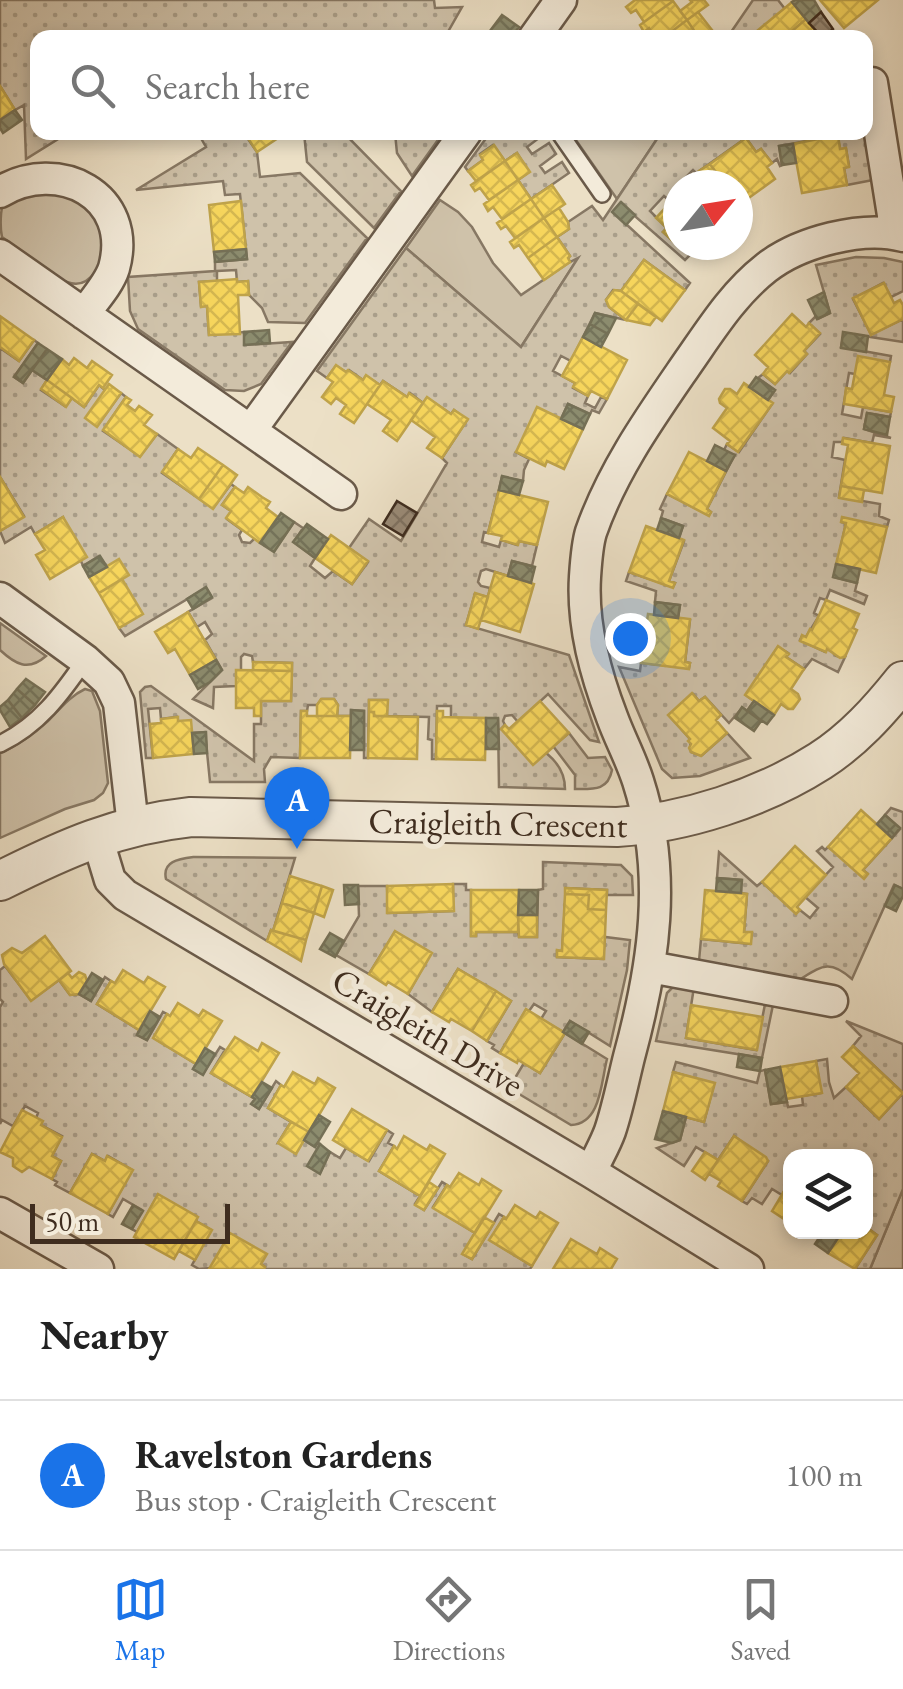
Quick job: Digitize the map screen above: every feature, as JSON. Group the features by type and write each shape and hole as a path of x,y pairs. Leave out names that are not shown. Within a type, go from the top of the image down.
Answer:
{"street":[{"path":"540,30 561,0"},
{"path":"591,1172 609,1133 650,968 656,898 651,825 611,716 588,636 585,581 589,537 608,488 654,412 727,306 767,267 796,250 835,237 899,235 873,89"},
{"path":"251,430 460,140"},
{"path":"0,192 25,180 56,177 88,189 108,212 116,241 113,273 84,314"},
{"path":"0,254 340,494"},
{"path":"0,598 109,682 119,703 133,826"},
{"name":"Craigleith Crescent","path":"0,882 97,837 133,826 191,817 651,825 756,793 820,761 869,722 903,681"},
{"name":"Craigleith Drive","path":"97,837 110,880 125,895 748,1269"},
{"path":"650,968 832,1001"},
{"path":"0,1213 98,1269"}],"lane":[{"path":"565,140 602,194"},
{"path":"0,744 40,717 85,660"}],"shaded area":[{"path":"0,0 434,0 435,8 462,7 449,30 30,30 30,140 56,140 26,159 24,105 15,110 0,86"},
{"path":"753,0 778,0 785,9 768,30 732,30"},
{"path":"202,140 249,140 257,152 260,177 300,173 367,238 305,323 268,322 262,308 249,295 248,281 237,282 236,270 217,271 217,281 199,282 201,306 207,306 209,335 244,332 245,345 292,342 261,384 244,391 225,390 138,329 130,311 128,277 215,271 215,262 247,259 240,194 225,195 223,181 136,190 206,147"},
{"path":"305,140 351,140 401,191 374,228 307,162"},
{"path":"396,140 438,140 412,176 397,153"},
{"path":"485,140 536,140 527,147 532,154 549,143 556,154 540,166 545,173 562,162 569,173 531,199 518,180 529,172 517,153 505,161 493,145 480,154 483,160 468,171 465,167"},
{"path":"576,140 656,140 617,199"},
{"path":"656,140 743,140 700,170 663,170 663,197 650,211 663,224 663,241 620,203 613,212 690,283 685,290 644,260 621,291 613,290 606,300 609,307 626,320 595,313 571,361 561,356 553,371 575,383 573,388 588,396 585,403 595,408 601,397 607,399 599,413 592,410 590,414 568,404 561,419 516,452 529,459 523,481 502,477 488,533 484,532 482,542 499,547 501,540 537,545 532,566 512,561 508,576 481,571 478,582 490,588 488,597 475,594 466,625 569,655 599,742 590,740 548,694 518,722 512,715 505,716 501,729 552,758 565,789 499,787 498,719 451,718 451,706 437,706 436,759 432,759 429,717 387,716 387,700 369,700 368,758 364,758 364,711 351,710 351,716 337,716 334,699 322,699 301,711 300,758 271,757 264,769 265,782 210,782 205,732 192,733 177,717 161,719 160,708 148,709 153,758 146,758 140,692 151,686 254,761 254,724 261,724 261,701 291,701 292,663 253,662 252,656 244,654 236,686 214,687 213,708 193,699 222,670 205,640 212,634 205,622 197,627 188,612 212,598 206,588 125,636 119,628 107,567 99,556 83,566 63,517 35,534 31,527 5,543 0,531 24,516 0,477 0,348 19,361 34,340 38,343 14,377 23,383 32,370 47,380 41,390 65,406 72,398 84,407 99,385 105,390 97,426 121,393 126,397 103,431 140,456 157,434 178,449 162,473 213,508 231,484 235,487 222,505 231,511 227,519 242,530 242,542 250,543 255,538 274,551 294,522 303,528 294,542 315,558 310,566 325,578 333,571 352,584 368,562 349,548 369,519 401,541 447,463 442,458 467,420 427,398 423,403 410,393 407,397 383,381 380,385 366,376 363,380 336,366 327,378 317,371 406,248 521,347 578,258 570,262 557,237 569,229 568,222 592,206 603,220"},
{"path":"747,140 813,140 779,146 780,166 777,159 772,163 761,149 756,152"},
{"path":"838,140 865,140 873,180 847,185 846,149 840,149"},
{"path":"55,187 95,212 100,227 102,258 89,278 76,284 61,279 2,237 4,201"},
{"path":"440,200 472,227 493,263 521,295 580,255 521,347 406,248"},
{"path":"856,257 903,262 903,291 891,297 883,283 853,299 871,334 903,319 903,342 844,333 841,347 891,356 890,362 849,373 842,414 861,418 863,407 891,412 890,417 867,413 864,429 891,438 874,435 872,443 844,438 834,442 832,457 845,460 839,497 880,504 879,516 889,520 887,527 841,522 846,523 834,577 857,583 855,591 867,596 864,604 830,590 826,600 820,598 814,613 819,616 800,640 845,657 838,672 812,659 804,669 778,647 746,695 754,701 729,723 705,697 699,701 693,694 669,715 690,739 691,752 702,755 727,733 750,758 700,776 672,778 662,769 619,667 640,671 641,663 689,668 690,663 685,662 690,620 678,618 680,605 655,602 656,591 626,581 629,572 673,587 675,583 669,581 684,541 679,538 683,526 661,518 660,509 667,494 709,515 707,509 734,456 724,450 727,444 739,452 772,404 768,400 775,390 758,378 763,374 775,384 787,371 790,373 820,334 809,323 816,316 818,319 830,313 816,265"},
{"path":"0,623 46,656 27,665 11,659 0,650"},
{"path":"85,689 92,691 100,711 108,783 103,793 0,838 0,753 31,735"},
{"path":"569,733 588,758 605,757 612,770 603,785 575,789 575,775 553,746"},
{"path":"891,808 903,812 903,889 894,885 852,979 831,967 820,968 799,980 699,961 701,939 750,944 752,933 744,932 747,894 741,893 741,880 717,878 719,852 757,886 762,882 796,913 800,910 810,918 818,908 805,897 833,867 817,851 828,847 868,874 863,870 900,829 885,815"},
{"path":"194,857 295,858 267,941 166,879 169,865"},
{"path":"543,862 621,865 632,876 633,895 566,888 562,951 557,951 557,957 603,959 605,937 630,940 610,1046 570,1021 563,1032 541,1019 546,1011 534,1004 526,1010 500,1053 487,1041 511,1001 458,969 432,1012 408,994 431,953 395,932 369,974 336,955 359,916 358,886 387,886 388,913 453,911 453,884 466,884 466,890 471,890 471,936 476,936 476,932 518,932 519,937 537,937"},
{"path":"5,966 31,1000 59,980 70,995 79,994 91,1001 105,977 111,981 97,1004 139,1030 137,1035 147,1040 163,1012 167,1014 154,1038 196,1064 193,1069 203,1074 220,1047 225,1050 211,1073 255,1099 252,1104 259,1109 276,1081 281,1085 268,1108 291,1122 278,1143 304,1140 315,1147 320,1144 320,1173 330,1152 340,1158 346,1148 369,1161 387,1130 393,1134 388,1143 394,1146 379,1171 420,1196 415,1204 424,1210 442,1182 447,1185 433,1207 475,1233 463,1254 472,1259 499,1214 504,1217 490,1240 532,1266 264,1269 261,1264 199,1269 192,1265 211,1230 196,1221 197,1217 158,1195 137,1232 132,1229 142,1210 123,1199 113,1217 108,1214 132,1170 108,1156 105,1161 92,1154 70,1193 52,1179 61,1161 52,1156 62,1136 41,1125 36,1118 38,1113 25,1106 13,1126 2,1120 0,1124 0,970"},
{"path":"674,986 694,987 686,1038 756,1050 766,999 774,1000 762,1058 656,1041 667,993"},
{"path":"846,1021 903,1044 903,1093 853,1046 861,1036"},
{"path":"565,1033 607,1059 594,1110 581,1123 571,1125 509,1088 524,1063 540,1073"},
{"path":"827,1059 834,1098 846,1087 879,1119 903,1093 903,1189 870,1269 855,1269 877,1235 873,1232 873,1149 783,1149 782,1195 772,1189 762,1204 752,1198 747,1204 742,1201 768,1161 734,1136 718,1160 696,1147 684,1166 657,1148 680,1140 686,1117 704,1122 714,1084 673,1072 676,1062 757,1083 760,1071 765,1070 771,1104 787,1102 788,1107 803,1105 802,1096 821,1093 816,1061"},
{"path":"903,1189 903,1269 870,1269"}],"building: Homes":[{"path":"635,0 673,1 644,22 636,10 631,13 626,7"},
{"path":"690,0 704,0 708,5 687,20 680,11"},
{"path":"820,0 878,0 844,28"},
{"path":"673,1 687,20 674,30 643,30 640,25"},
{"path":"792,2 806,19 793,30 758,30"},
{"path":"698,12 712,30 694,30 687,20"},
{"path":"806,19 815,30 793,30"},
{"path":"687,20 694,30 674,30"},
{"path":"0,86 15,110 0,120"},
{"path":"249,140 275,140 257,152"},
{"path":"747,140 772,163 767,167 775,179 753,195 753,170 714,170 710,164"},
{"path":"839,140 840,149 846,148 847,185 802,193 793,144"},
{"path":"494,145 505,161 476,181 468,171"},
{"path":"517,153 530,172 518,180 505,161"},
{"path":"505,161 518,180 489,200 480,188 475,191 471,185"},
{"path":"518,180 531,199 502,219 493,207 488,211 484,204"},
{"path":"552,185 565,204 544,218 531,199"},
{"path":"531,199 544,218 515,238 506,226 501,229 497,223"},
{"path":"241,201 246,249 214,252 209,205"},
{"path":"559,208 569,229 557,237 544,218"},
{"path":"544,218 557,237 528,258 519,245 514,248 510,242"},
{"path":"557,237 570,262 544,280 528,258"},
{"path":"644,260 685,290 662,321 621,291"},
{"path":"248,281 249,295 238,295 240,334 209,335 207,306 201,307 199,282"},
{"path":"884,283 894,303 900,300 903,305 903,319 871,335 853,298"},
{"path":"614,290 638,304 626,320 606,300"},
{"path":"638,304 656,317 650,325 626,320"},
{"path":"792,314 820,333 804,351 807,354 775,384 763,374 768,367 755,355"},
{"path":"0,316 34,340 19,361 0,347"},
{"path":"583,337 627,360 607,399 591,391 588,396 562,376"},
{"path":"858,356 890,362 884,395 894,397 891,412 844,404 846,388 852,389"},
{"path":"74,358 87,368 92,361 112,375 103,388 99,385 84,407 47,380 62,359 69,365"},
{"path":"336,365 363,380 366,375 380,385 354,423 340,414 346,405 336,398 331,404 322,397 333,382 327,378"},
{"path":"47,380 72,398 66,407 41,389"},
{"path":"383,381 423,403 397,441 383,431 391,420 367,404"},
{"path":"744,383 773,403 738,452 713,428 727,408 719,399 725,389 737,394"},
{"path":"109,384 121,393 97,427 85,418"},
{"path":"126,397 131,400 127,405 135,411 139,406 152,415 144,425 157,434 140,457 103,430"},
{"path":"427,397 451,414 454,410 468,419 442,458 427,448 435,437 411,420"},
{"path":"537,407 583,429 564,469 547,461 545,466 516,452"},
{"path":"843,438 890,446 882,493 841,486 848,445 842,444"},
{"path":"198,448 223,465 199,499 162,472 178,449 191,458"},
{"path":"689,452 726,471 707,509 711,512 709,516 667,494"},
{"path":"223,465 237,475 213,509 199,499"},
{"path":"0,477 24,517 0,531"},
{"path":"841,486 864,490 862,502 839,498"},
{"path":"235,487 244,493 248,487 270,502 266,508 278,517 260,543 226,518 231,511 222,505"},
{"path":"499,490 548,502 537,545 519,541 518,545 488,533"},
{"path":"63,517 87,557 50,579 36,555 45,550 35,534"},
{"path":"842,517 887,527 876,573 836,564 846,523 841,522"},
{"path":"646,526 684,540 669,581 675,583 673,588 629,572"},
{"path":"331,535 368,561 352,584 315,558"},
{"path":"119,559 129,575 99,593 89,577"},
{"path":"495,572 534,584 520,632 481,620"},
{"path":"122,579 143,614 119,628 99,593"},
{"path":"475,593 488,597 478,629 466,625"},
{"path":"826,600 859,614 853,628 857,630 845,657 800,641 802,635 806,637 812,630"},
{"path":"188,612 216,660 190,675 175,649 168,653 155,632"},
{"path":"648,614 690,619 685,662 690,663 689,669 641,663"},
{"path":"778,646 804,669 791,689 800,699 793,709 781,704 774,715 745,695"},
{"path":"253,662 292,663 292,671 253,670"},
{"path":"236,670 292,671 291,701 261,701 261,716 254,716 254,708 236,708"},
{"path":"692,693 699,701 705,697 721,715 716,720 727,733 701,756 691,752 690,739 668,715"},
{"path":"321,699 334,699 337,716 317,716"},
{"path":"369,700 388,700 387,716 369,712"},
{"path":"540,701 569,733 533,765 501,729 505,725 509,729"},
{"path":"301,711 307,711 307,716 351,716 350,758 300,758"},
{"path":"437,711 443,711 443,717 486,718 485,760 436,759"},
{"path":"369,712 374,712 374,716 418,717 417,759 368,758"},
{"path":"178,717 178,721 191,720 194,754 153,758 150,724"},
{"path":"861,810 892,838 863,870 868,874 864,879 828,847"},
{"path":"795,846 826,875 797,907 800,910 796,914 762,882"},
{"path":"290,876 322,886 314,913 282,903"},
{"path":"453,884 454,911 387,913 387,886"},
{"path":"322,886 333,890 324,917 314,913"},
{"path":"565,888 607,890 606,910 588,909 589,895 565,894"},
{"path":"471,890 519,890 518,932 476,932 476,936 471,936"},
{"path":"705,890 747,894 744,932 752,932 751,944 701,939"},
{"path":"565,894 589,895 588,909 606,910 604,959 557,957 557,950 562,951"},
{"path":"282,903 314,913 306,940 273,931"},
{"path":"518,915 537,915 537,937 519,937"},
{"path":"271,930 306,940 301,961 267,941"},
{"path":"395,931 432,953 408,994 369,974"},
{"path":"45,936 71,971 31,1001 4,964 2,955 12,948 22,953"},
{"path":"458,969 496,991 472,1031 432,1012"},
{"path":"123,970 144,983 148,977 165,987 139,1030 97,1004"},
{"path":"79,972 87,981 79,994 70,995 59,980 68,973 72,978"},
{"path":"496,991 511,1001 487,1041 472,1031"},
{"path":"178,1003 199,1016 203,1010 222,1021 196,1064 153,1038"},
{"path":"691,1005 763,1017 757,1050 686,1038"},
{"path":"526,1009 565,1033 540,1073 500,1053"},
{"path":"235,1037 258,1051 262,1043 279,1053 252,1097 211,1073"},
{"path":"853,1046 903,1093 879,1119 846,1087 859,1073 842,1057"},
{"path":"816,1061 822,1093 786,1099 780,1067"},
{"path":"293,1072 315,1084 318,1078 335,1088 309,1132 268,1108"},
{"path":"673,1072 715,1083 704,1122 663,1111"},
{"path":"352,1109 387,1130 368,1161 333,1140"},
{"path":"22,1110 62,1137 52,1156 61,1161 52,1179 29,1167 22,1172 13,1166 13,1158 0,1152"},
{"path":"291,1122 309,1132 296,1154 278,1143"},
{"path":"404,1136 427,1150 430,1145 445,1154 420,1196 379,1171"},
{"path":"734,1136 768,1161 742,1201 718,1186 721,1181 709,1174"},
{"path":"705,1152 718,1160 705,1180 692,1171"},
{"path":"92,1154 105,1161 107,1156 133,1170 108,1214 70,1193"},
{"path":"459,1173 479,1185 482,1179 501,1191 475,1233 433,1208"},
{"path":"429,1182 438,1188 424,1210 415,1205"},
{"path":"783,1193 783,1218 772,1211"},
{"path":"158,1194 198,1217 174,1259 134,1237"},
{"path":"515,1205 536,1218 540,1212 558,1223 532,1266 489,1240"},
{"path":"484,1217 494,1223 472,1259 462,1254"},
{"path":"196,1221 212,1230 195,1260 179,1251"},
{"path":"873,1232 877,1235 855,1269 828,1253 837,1239 873,1239"},
{"path":"230,1233 267,1254 261,1264 264,1269 209,1269"},
{"path":"571,1239 597,1254 600,1248 617,1259 611,1269 553,1269"}],"building: Industry":[{"path":"814,0 821,12 809,23 792,2"},
{"path":"502,15 519,27 517,30 491,30"},
{"path":"15,110 22,120 3,133 0,120"},
{"path":"793,144 796,163 782,165 779,146"},
{"path":"621,202 635,215 626,225 612,212"},
{"path":"246,249 247,259 215,262 214,252"},
{"path":"824,292 830,313 817,319 808,300"},
{"path":"595,313 616,318 608,334 590,324"},
{"path":"590,324 608,334 601,347 583,337"},
{"path":"269,330 270,343 244,345 244,332"},
{"path":"843,332 868,336 866,352 841,348"},
{"path":"38,343 47,349 23,383 14,377"},
{"path":"47,349 62,359 47,380 32,370"},
{"path":"756,377 775,390 768,400 749,387"},
{"path":"568,404 590,414 583,429 561,419"},
{"path":"867,413 890,417 887,435 864,429"},
{"path":"715,445 735,455 726,471 707,461"},
{"path":"502,476 523,481 519,495 499,490"},
{"path":"281,513 294,522 274,552 260,543"},
{"path":"661,518 683,526 679,538 657,530"},
{"path":"307,524 328,539 315,558 293,542"},
{"path":"100,556 107,567 89,577 83,566"},
{"path":"512,561 535,567 531,583 508,576"},
{"path":"836,564 860,569 857,583 833,577"},
{"path":"206,587 212,597 193,609 187,599"},
{"path":"655,602 680,605 678,618 654,615"},
{"path":"216,660 222,670 198,689 190,675"},
{"path":"26,679 45,692 35,705 17,689"},
{"path":"17,689 35,705 22,718 8,700"},
{"path":"8,700 22,718 10,727 0,710"},
{"path":"754,701 774,715 767,724 747,711"},
{"path":"742,707 761,721 754,731 735,718"},
{"path":"351,710 364,711 364,750 350,750"},
{"path":"486,718 498,718 499,749 486,749"},
{"path":"206,732 207,753 194,754 192,733"},
{"path":"885,815 900,828 892,838 877,824"},
{"path":"717,878 742,880 741,893 716,891"},
{"path":"344,885 358,885 359,904 345,905"},
{"path":"895,885 903,889 896,911 885,906"},
{"path":"519,890 538,890 537,915 518,915"},
{"path":"330,933 344,941 335,957 320,949"},
{"path":"92,973 103,980 91,1001 79,994"},
{"path":"150,1011 160,1017 147,1040 137,1035"},
{"path":"570,1021 589,1032 582,1044 563,1032"},
{"path":"205,1048 215,1054 203,1075 193,1069"},
{"path":"739,1054 762,1058 760,1071 737,1067"},
{"path":"780,1067 787,1102 771,1104 765,1070"},
{"path":"262,1082 272,1088 259,1109 251,1104"},
{"path":"663,1111 686,1117 680,1140 672,1143 655,1139"},
{"path":"319,1115 330,1122 315,1147 304,1140"},
{"path":"320,1144 330,1152 320,1174 307,1166"},
{"path":"133,1205 143,1211 132,1229 122,1224"},
{"path":"818,1239 837,1239 828,1253 815,1244"}],"building: Other":[{"path":"821,12 833,29 816,30 809,23"},
{"path":"397,501 417,513 403,536 383,524"}],"place":[{"name":"Ravelston Gardens","path":"297,849"}]}
